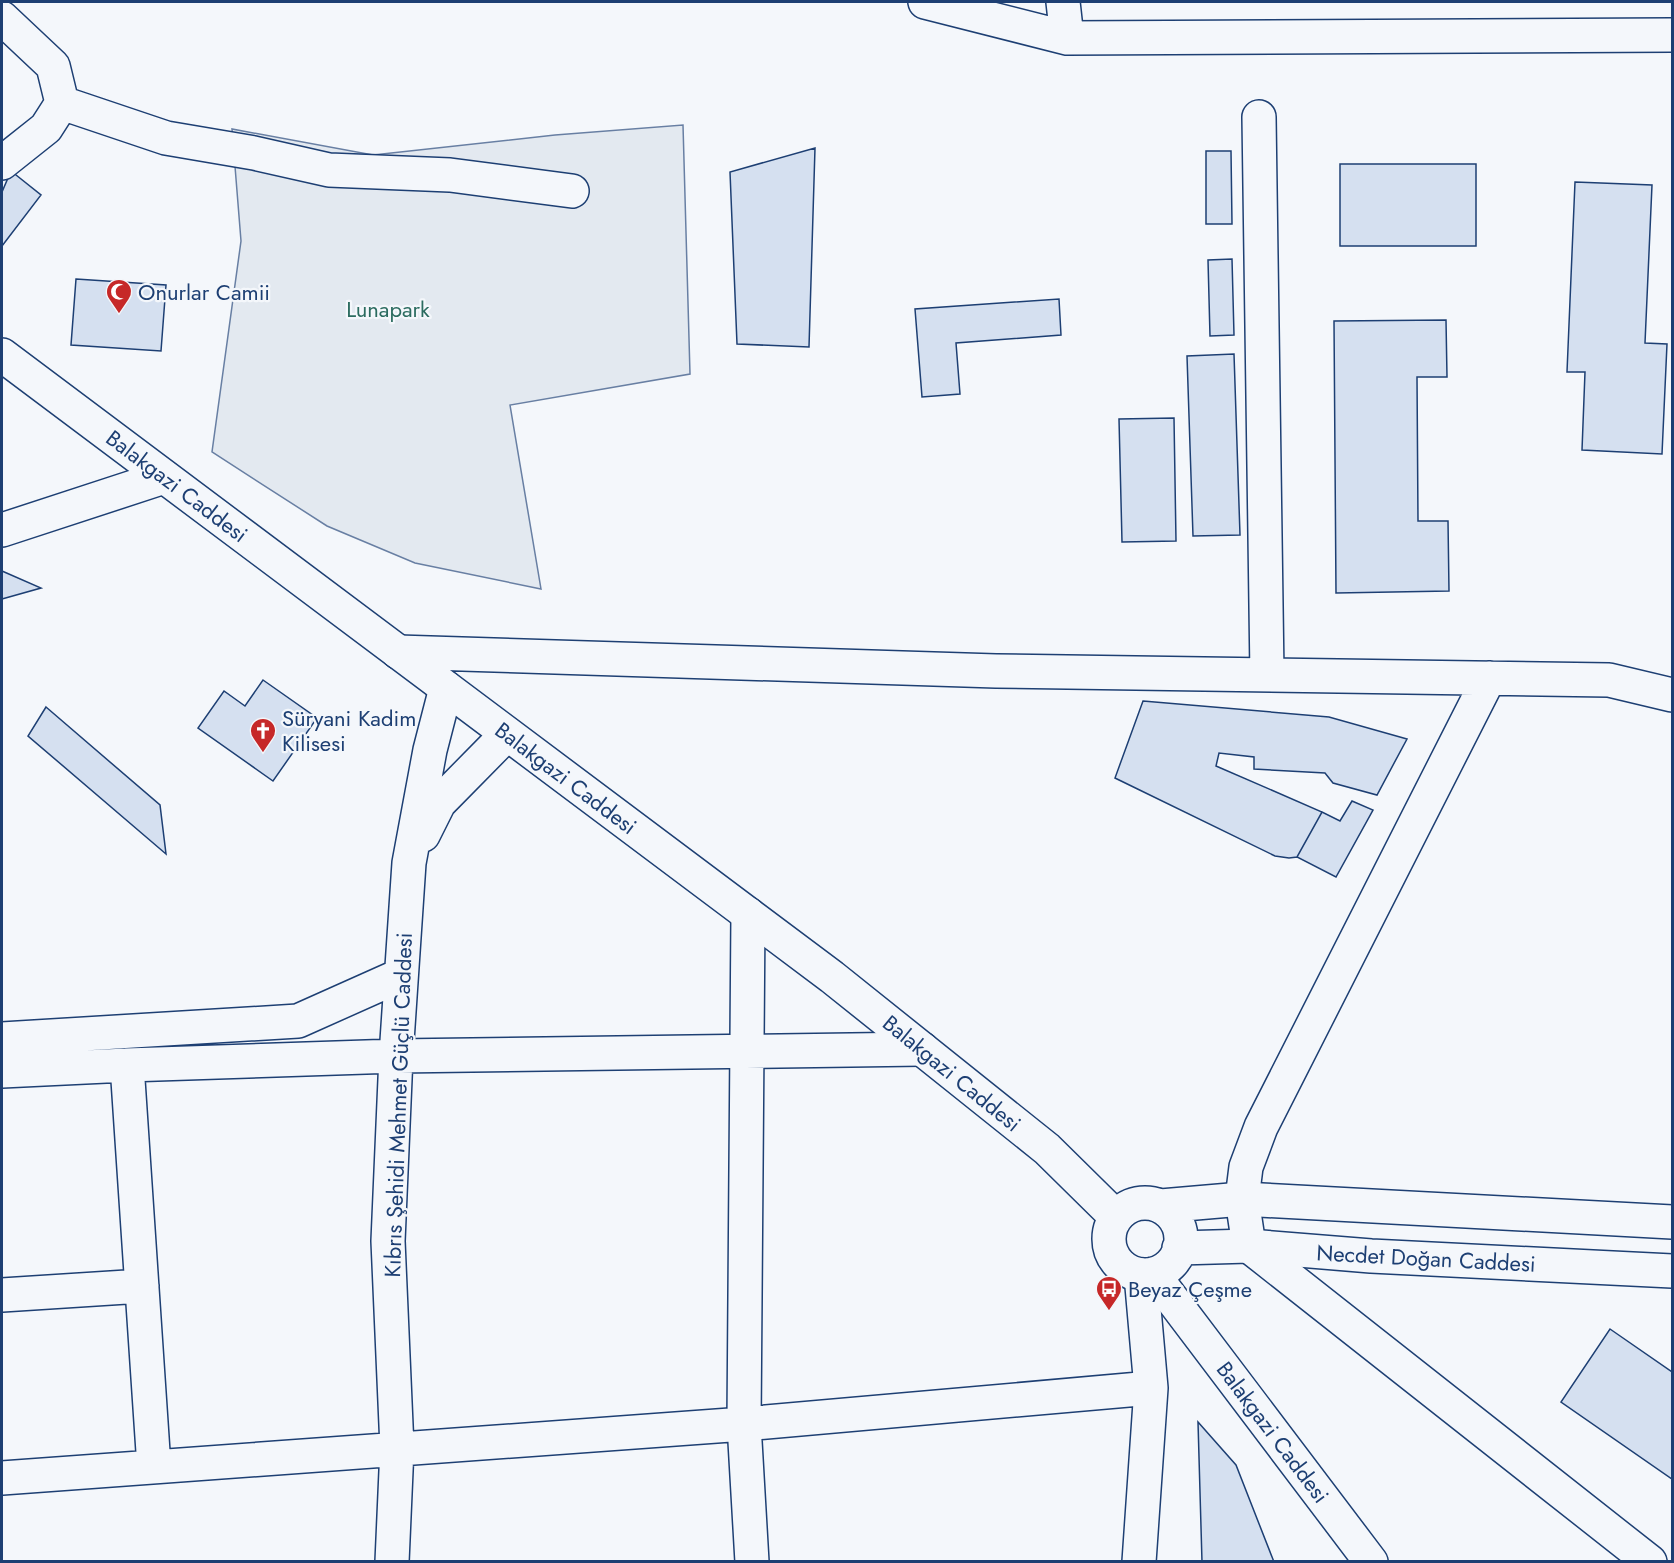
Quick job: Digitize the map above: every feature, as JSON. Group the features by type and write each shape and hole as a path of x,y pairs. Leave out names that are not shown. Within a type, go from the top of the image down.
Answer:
{"street":[{"path":"925,2 1067,38 1672,35"},
{"path":"1063,2 1067,38"},
{"path":"2,18 53,66 62,103 46,128 2,163"},
{"path":"62,103 166,138 254,153 329,170 450,175 572,190"},
{"path":"1259,117 1267,675"},
{"name":"Balakgazi Caddesi","path":"2,355 832,976 1047,1149 1116,1217"},
{"path":"2,530 164,477"},
{"path":"398,652 984,670 1609,680 1672,695"},
{"path":"1489,678 1261,1127 1246,1167 1242,1199 1249,1246 1650,1562"},
{"name":"Kıbrıs Şehidi Mehmet Güçlü Caddesi","path":"392,1562 397,1448 388,1241 401,975 409,863 430,750 446,688"},
{"path":"409,863 439,802 507,734"},
{"path":"748,914 744,1424 753,1562"},
{"path":"2,1039 298,1021 401,975"},
{"path":"2,1071 396,1056 922,1049"},
{"path":"127,1065 154,1467"},
{"path":"1161,1206 1178,1224 1181,1236 1174,1260 1165,1269 1147,1274 1129,1271 1119,1264 1112,1253 1109,1241 1110,1229 1116,1217 1124,1209 1136,1203 1161,1206 1242,1199 1672,1222"},
{"name":"Necdet Doğan Caddesi","path":"1179,1248 1249,1246 1371,1256 1672,1271"},
{"path":"1139,1562 1151,1388 1147,1274"},
{"name":"Balakgazi Caddesi","path":"1147,1274 1371,1562"},
{"path":"2,1295 142,1286"},
{"path":"2,1478 744,1424 1151,1388"}],"green space":[{"name":"Lunapark","path":"683,125 690,374 510,405 541,589 415,563 327,526 212,452 241,241 232,129 373,155 555,135"}],"building":[{"path":"815,148 809,347 737,344 730,172"},
{"path":"1206,151 1231,151 1232,224 1206,224"},
{"path":"1340,164 1476,164 1476,246 1340,246"},
{"path":"11,171 41,195 2,246 2,192"},
{"path":"1575,182 1652,185 1645,343 1667,344 1662,454 1582,450 1585,372 1567,372"},
{"path":"1232,259 1234,335 1210,336 1208,260"},
{"name":"Onurlar Camii","path":"76,279 166,285 161,351 71,345"},
{"path":"1059,299 1061,335 956,343 960,394 922,397 915,309"},
{"path":"1446,320 1447,377 1417,377 1418,521 1448,521 1449,591 1336,593 1334,321"},
{"path":"1234,354 1240,535 1193,536 1187,356"},
{"path":"1174,418 1176,541 1122,542 1119,419"},
{"path":"2,571 41,588 2,599"},
{"name":"Süryani Kadim Kilisesi","path":"263,680 317,718 273,781 198,728 224,691 245,706"},
{"path":"1143,701 1329,717 1407,739 1377,795 1333,783 1325,773 1254,769 1254,757 1219,753 1216,766 1322,812 1297,857 1275,856 1115,778"},
{"path":"46,707 160,805 166,854 28,736"},
{"path":"1352,801 1373,810 1336,877 1297,857 1322,812 1340,821"},
{"path":"1610,1329 1672,1372 1672,1479 1561,1402"},
{"path":"1198,1422 1236,1465 1274,1562 1202,1562"}],"place":[{"name":"Onurlar Camii","path":"119,315"},
{"name":"Süryani Kadim Kilisesi","path":"263,754"},
{"name":"Beyaz Çeşme","path":"1109,1312"}]}
